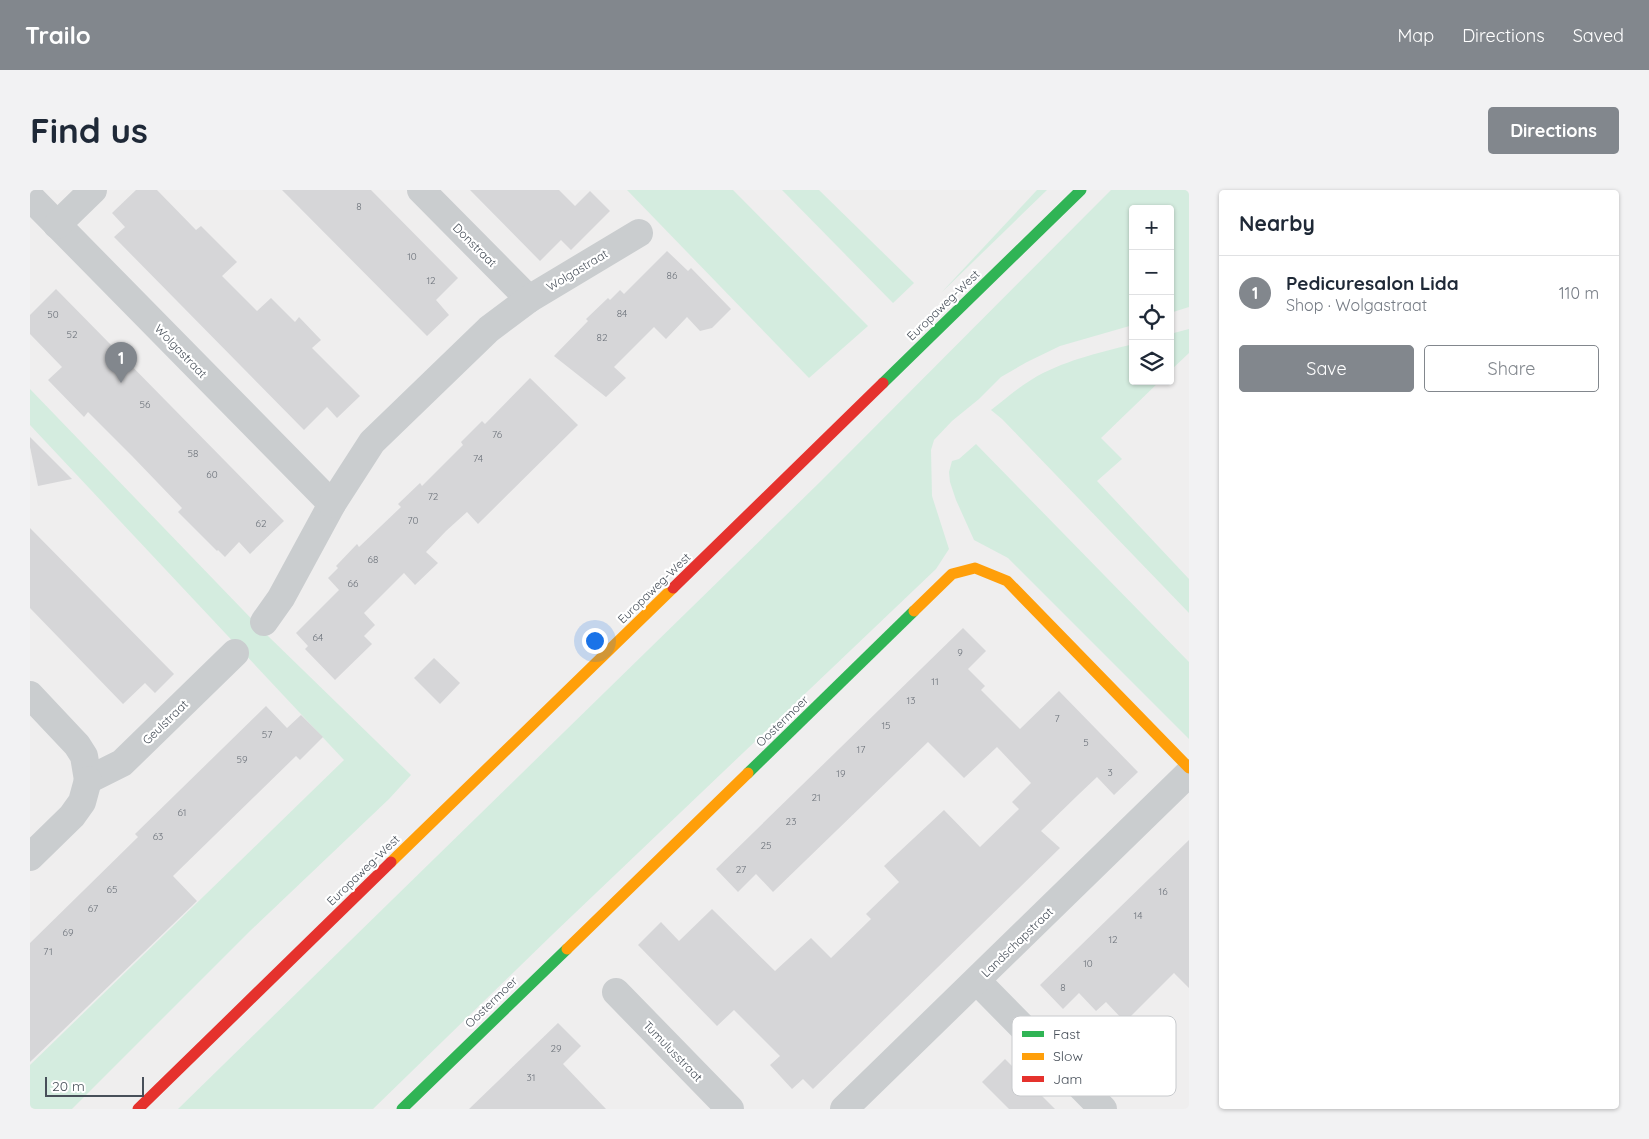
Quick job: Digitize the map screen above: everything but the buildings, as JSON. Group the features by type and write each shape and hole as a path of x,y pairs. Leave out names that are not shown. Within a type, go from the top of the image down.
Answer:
{"main road":[{"name":"Europaweg-West","path":"138,1109 1081,190"},
{"name":"Oostermoer","path":"402,1109 952,574 975,568 1007,580 1189,768"}],"street":[{"path":"57,224 94,190"},
{"name":"Donstraat","path":"421,190 529,299"},
{"name":"Wolgastraat","path":"30,197 332,504"},
{"name":"Wolgastraat","path":"264,622 281,598 332,504 372,442 489,329 529,299 639,233"},
{"name":"Geulstraat","path":"88,780 122,764 235,653"},
{"path":"30,695 77,745 84,756 88,780 82,802 72,816 30,858"},
{"name":"Landschapstraat","path":"844,1109 1189,773"},
{"path":"977,981 1012,1017"},
{"name":"Tumulusstraat","path":"616,992 730,1109"},
{"path":"1090,1096 1103,1109"}],"green space":[{"path":"627,190 733,190 868,326 809,378"},
{"path":"782,190 819,190 914,283 893,303"},
{"path":"1037,190 1047,190 941,293"},
{"path":"1111,190 1189,190 1189,307 1174,312 1174,205 1129,205 1129,326 1060,346 1001,377 979,399 952,421 934,440 931,450 932,496 949,549 936,569 553,934 373,1109 178,1109 821,481"},
{"path":"1189,329 1189,353 1174,367 1174,340 1174,333"},
{"path":"1129,345 1129,385 1156,385 1101,438 1122,459 1097,481 1189,579 1189,613 1002,419 991,410 1026,383 1043,373 1080,358"},
{"path":"30,389 268,636 411,775 389,799 250,931 72,1109 30,1109 30,1065 344,760 30,425"},
{"path":"976,444 1189,662 1189,739 1008,558 974,540 956,500 949,472 952,461 959,459"}],"traffic: fast":[{"path":"883,383 1081,190"},
{"path":"748,773 914,611"},
{"path":"402,1109 567,949"}],"traffic: slow":[{"path":"914,611 952,574 975,568 1007,581 1189,768"},
{"path":"391,862 673,588"},
{"path":"567,949 748,773"}],"traffic: jam":[{"path":"673,588 883,383"},
{"path":"138,1109 391,862"}],"place":[{"name":"Pedicuresalon Lida","path":"121,383"}]}
